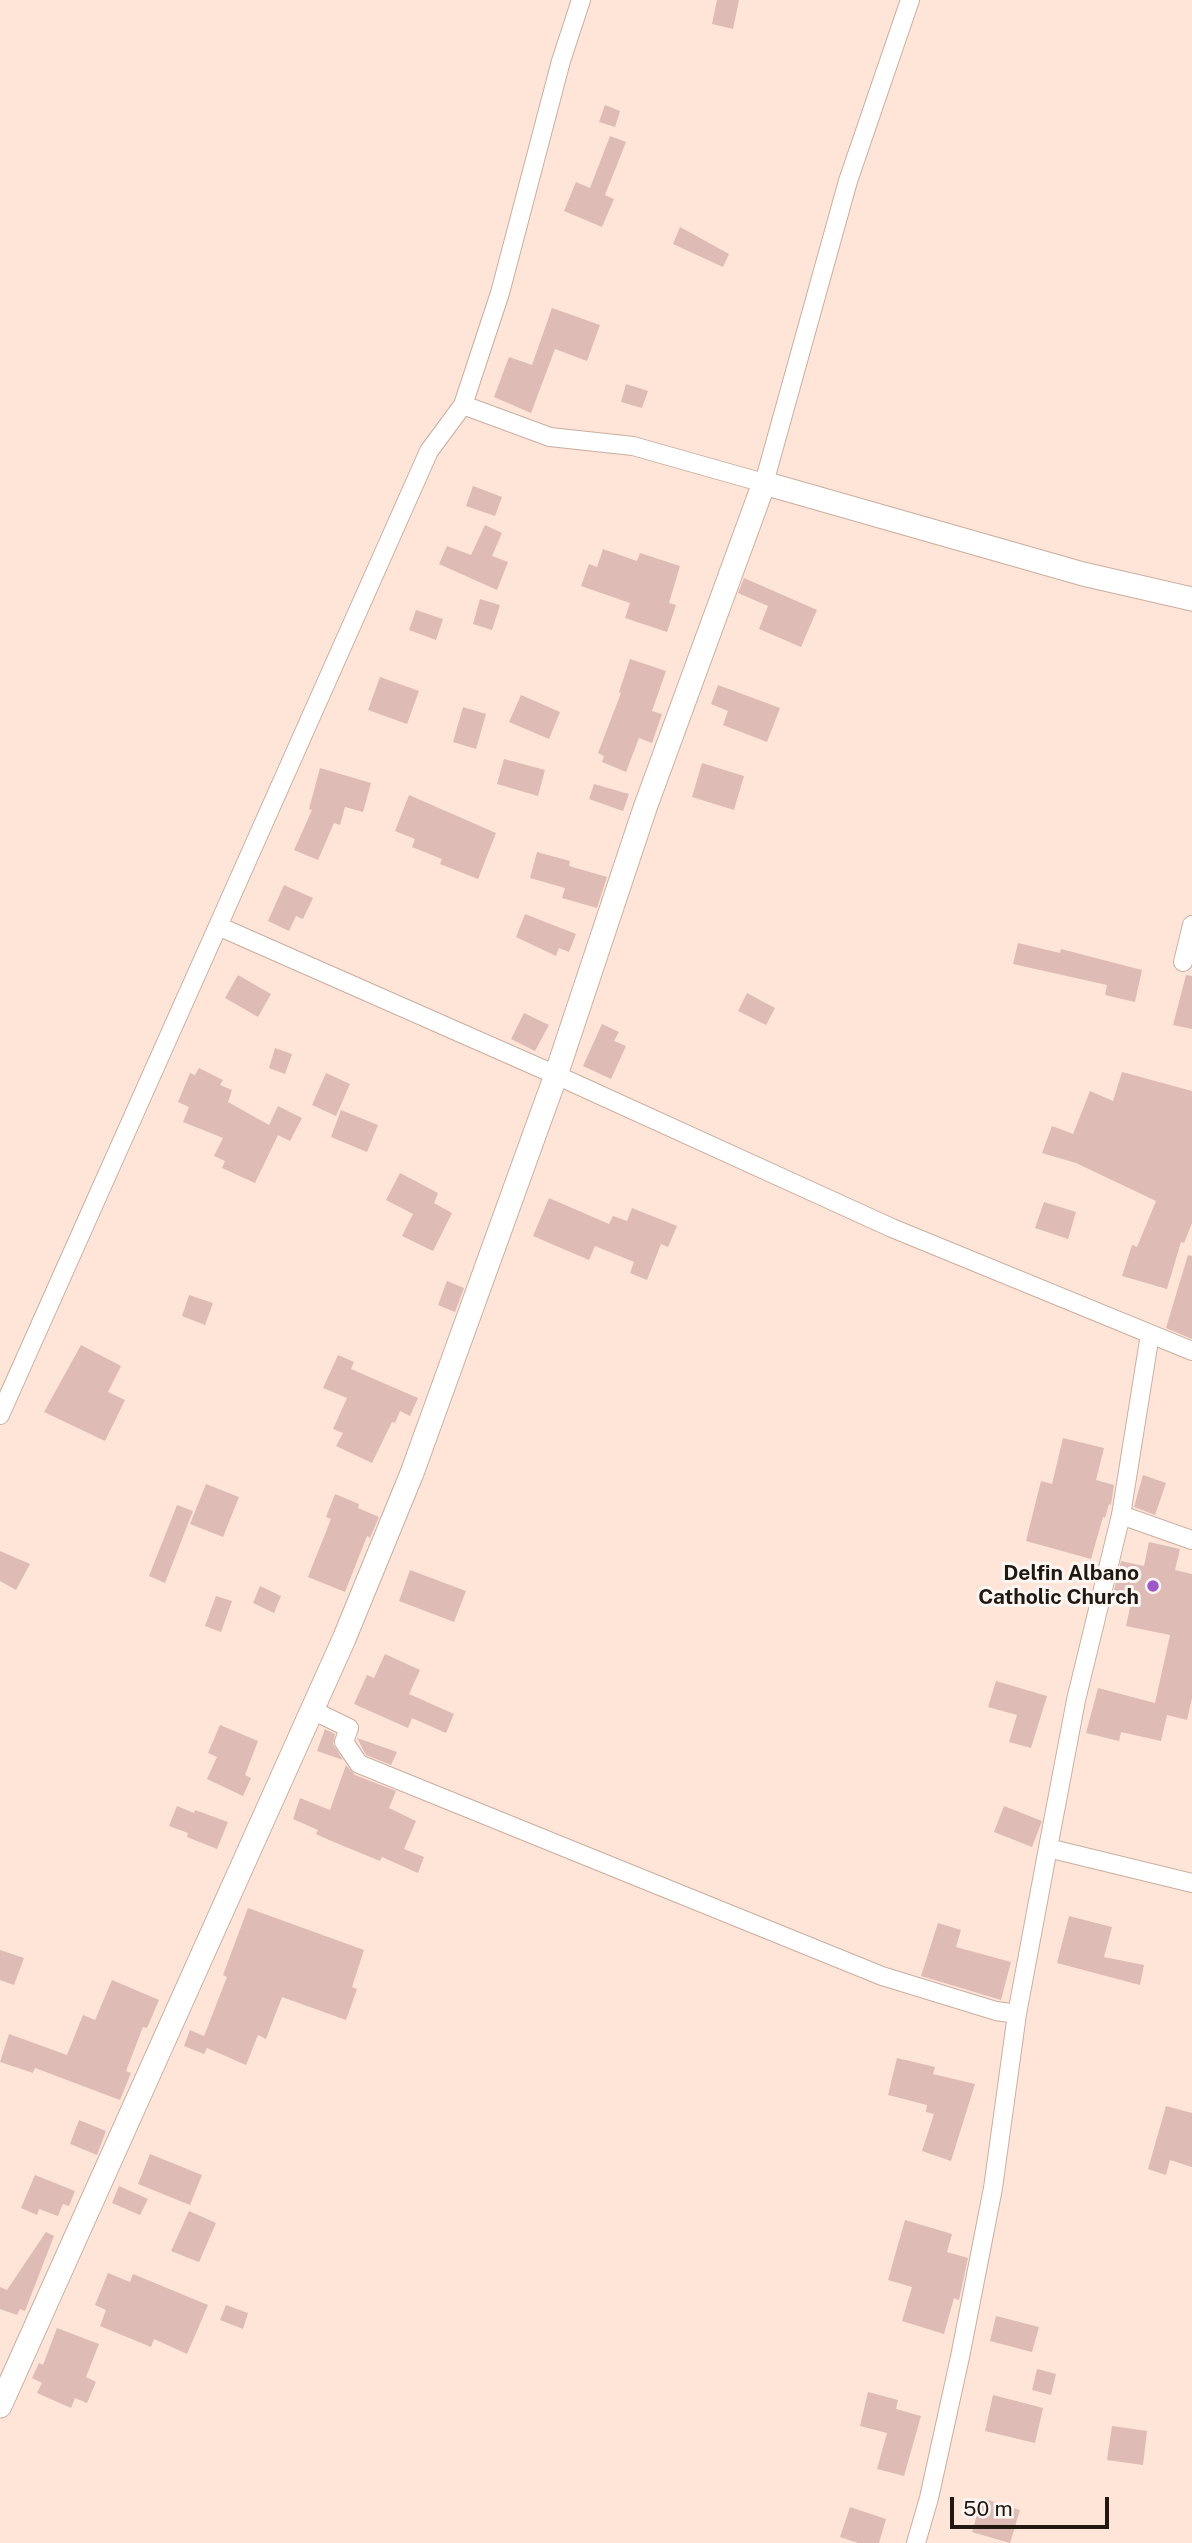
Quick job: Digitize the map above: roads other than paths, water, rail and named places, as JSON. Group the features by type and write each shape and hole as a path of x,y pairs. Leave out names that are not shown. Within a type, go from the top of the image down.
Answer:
{"street":[{"path":"0,1415 429,451 463,404 500,293 561,61 582,0"},
{"path":"0,2406 312,1710 412,1473 556,1075 645,808 764,483 848,181 910,0"},
{"path":"463,404 551,437 633,446 1083,574 1192,599"},
{"path":"1183,962 1192,925"},
{"path":"218,926 556,1075 892,1228 1192,1351"},
{"path":"916,2543 949,2410 988,2214 1017,2014 1076,1700 1121,1516 1150,1334"},
{"path":"1121,1516 1192,1540"},
{"path":"312,1710 349,1728 344,1742 359,1764 882,1976 996,2011 1017,2014"},
{"path":"1048,1848 1192,1883"}],"place":[{"name":"Delfin Albano Catholic Church","path":"1153,1586"}]}
